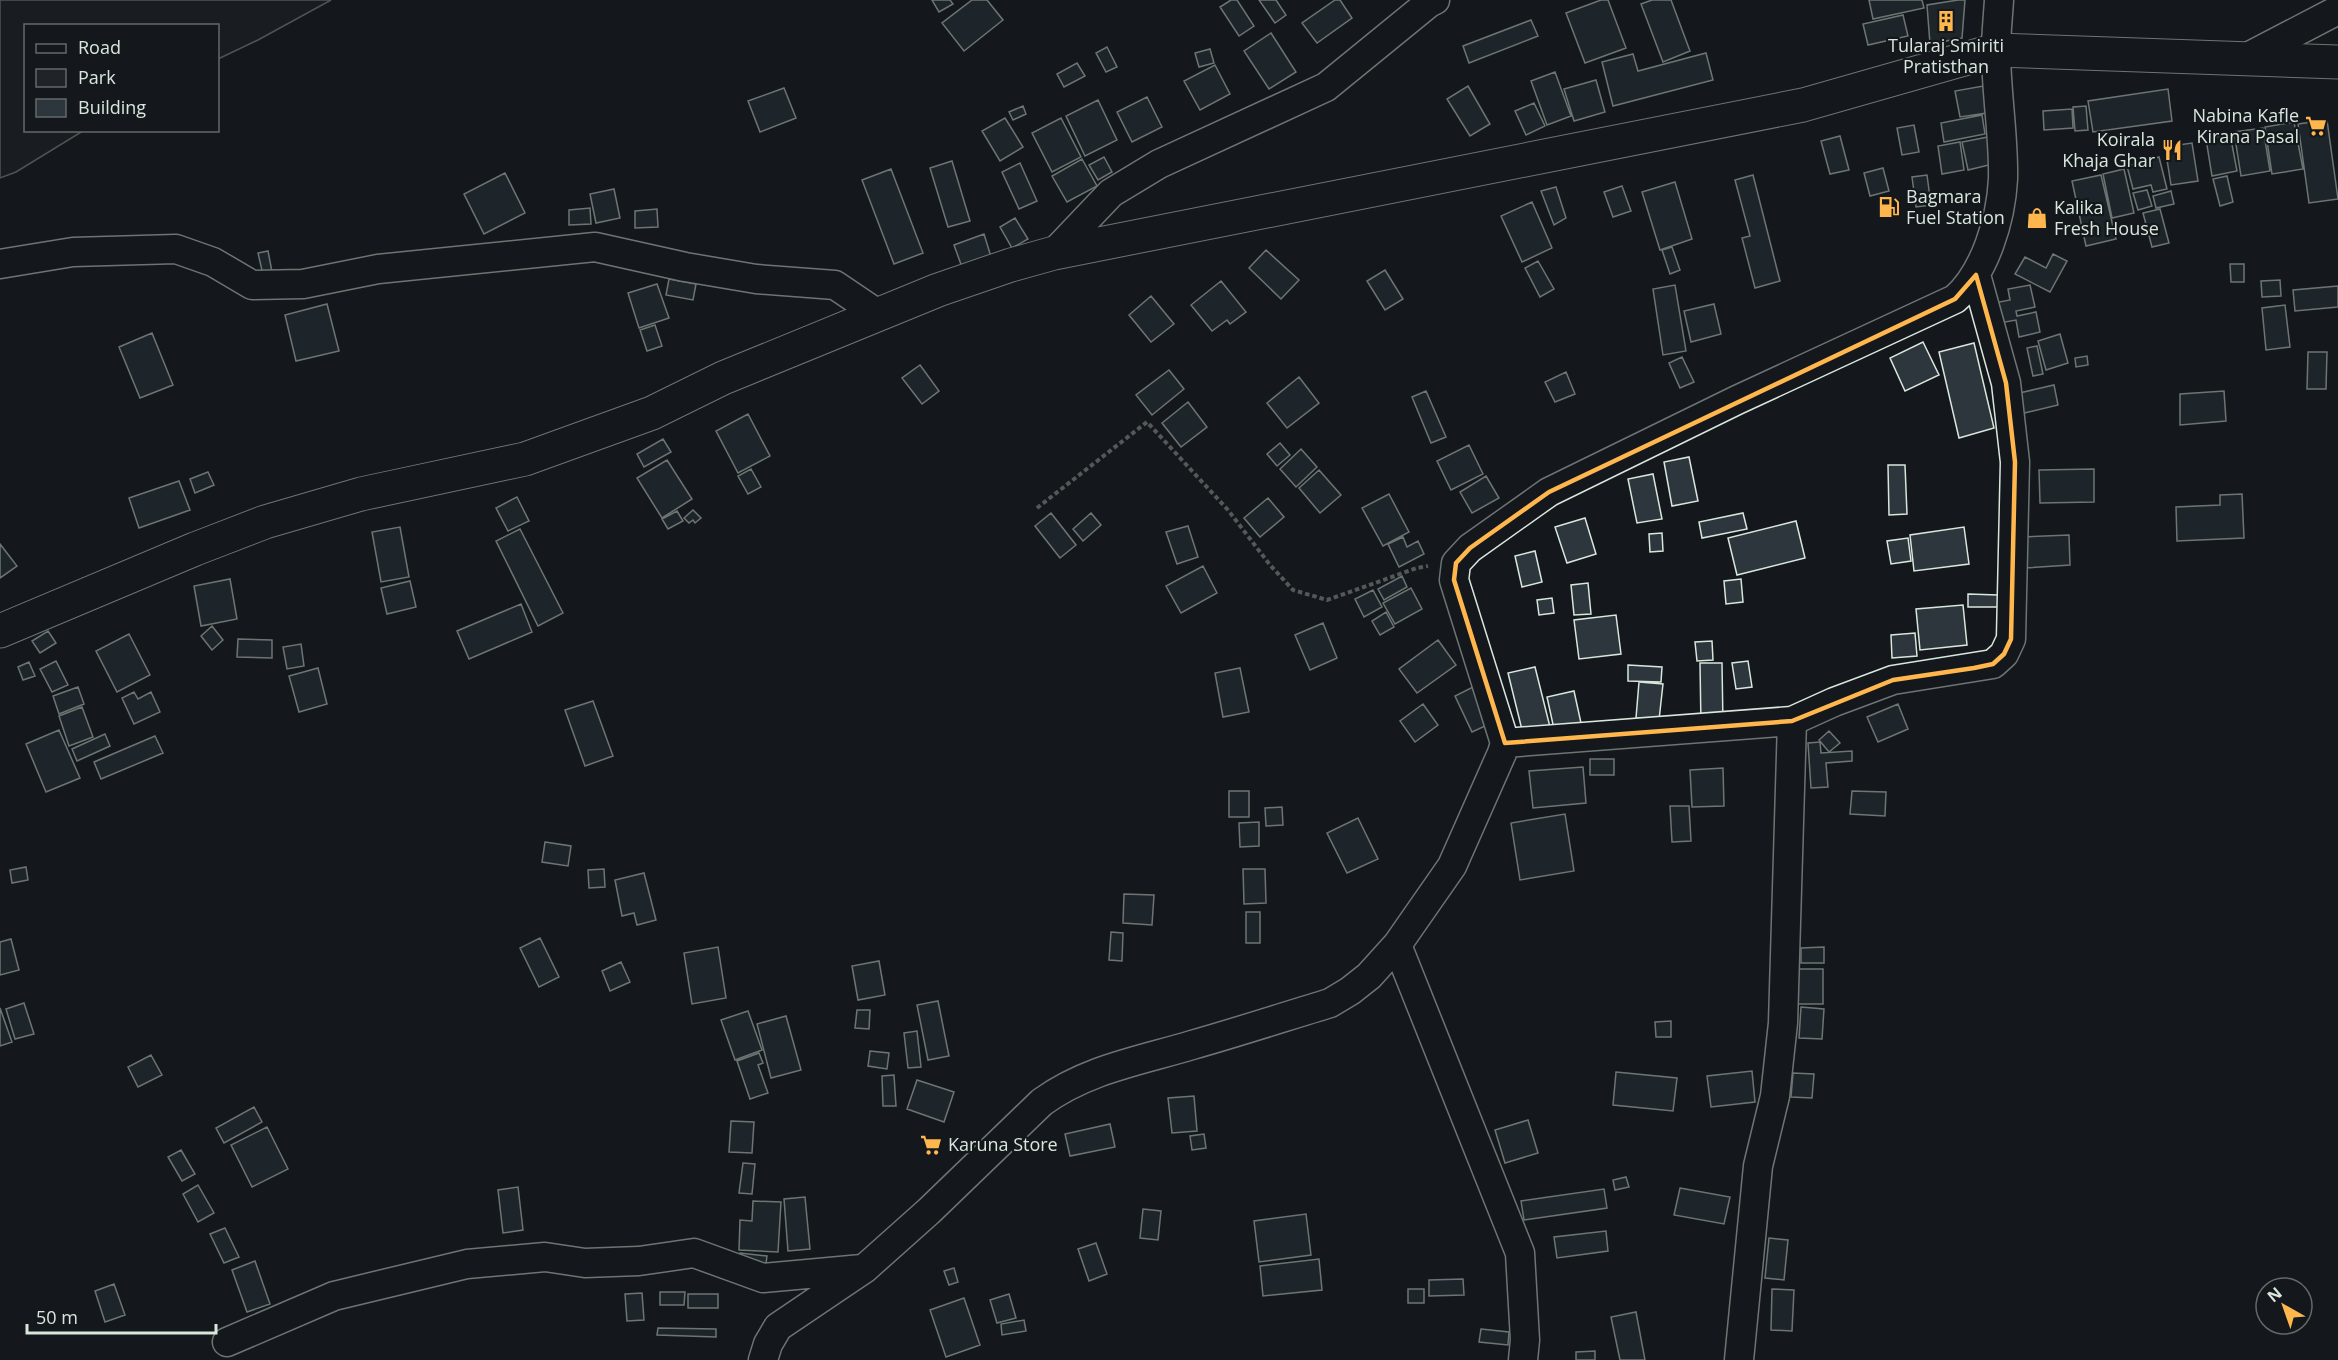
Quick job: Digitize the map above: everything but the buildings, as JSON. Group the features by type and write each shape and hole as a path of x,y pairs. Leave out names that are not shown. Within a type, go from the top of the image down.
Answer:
{"main road":[{"path":"0,631 265,522 362,494 525,459 651,412 723,378 878,314 959,283 1054,253 1803,105 1996,50 2244,59 2337,67"}],"street":[{"path":"1054,253 1111,193 1159,164 1326,87 1429,3 1436,0"},
{"path":"763,1360 768,1344 778,1327 864,1269 929,1211 1042,1102 1063,1087 1093,1073 1330,1003 1350,992 1369,976 1397,945 1452,866 1505,743 1454,580 1456,563 1470,548 1549,492 1737,400 1954,299 1967,288 1976,275 1994,230 2003,180 1996,50 1999,0"},
{"path":"2244,59 2338,10"},
{"path":"0,264 73,252 176,249 213,262 252,285 303,284 378,269 595,247 685,267 756,279 835,285 878,314"},
{"path":"1505,743 1792,721 1834,702 1893,680 1993,664 2004,654 2011,639 2015,462 2006,382 1976,275"},
{"path":"1739,1360 1758,1166 1774,1096 1783,1023 1792,721"},
{"path":"1397,945 1520,1253 1525,1340 1523,1360"},
{"path":"227,1342 334,1296 467,1264 545,1257 585,1263 639,1261 694,1253 764,1278 864,1269"}],"path":[{"path":"1037,508 1147,422 1215,496 1293,590 1327,600 1418,568 1456,563"}],"highlighted area":[{"path":"1976,275 2006,383 2015,462 2011,639 2004,654 1993,664 1893,680 1792,721 1505,743 1454,580 1456,563 1470,548 1549,492 1955,299"}],"green space":[{"path":"0,0 331,0 219,59 219,24 24,24 24,132 81,132 16,172 0,178"}],"place":[{"name":"Tularaj Smiriti Pratisthan","path":"1946,21"},
{"name":"Nabina Kafle Kirana Pasal","path":"2316,126"},
{"name":"Koirala Khaja Ghar","path":"2172,150"},
{"name":"Bagmara Fuel Station","path":"1889,207"},
{"name":"Kalika Fresh House","path":"2037,218"},
{"name":"Karuna Store","path":"931,1145"}]}
